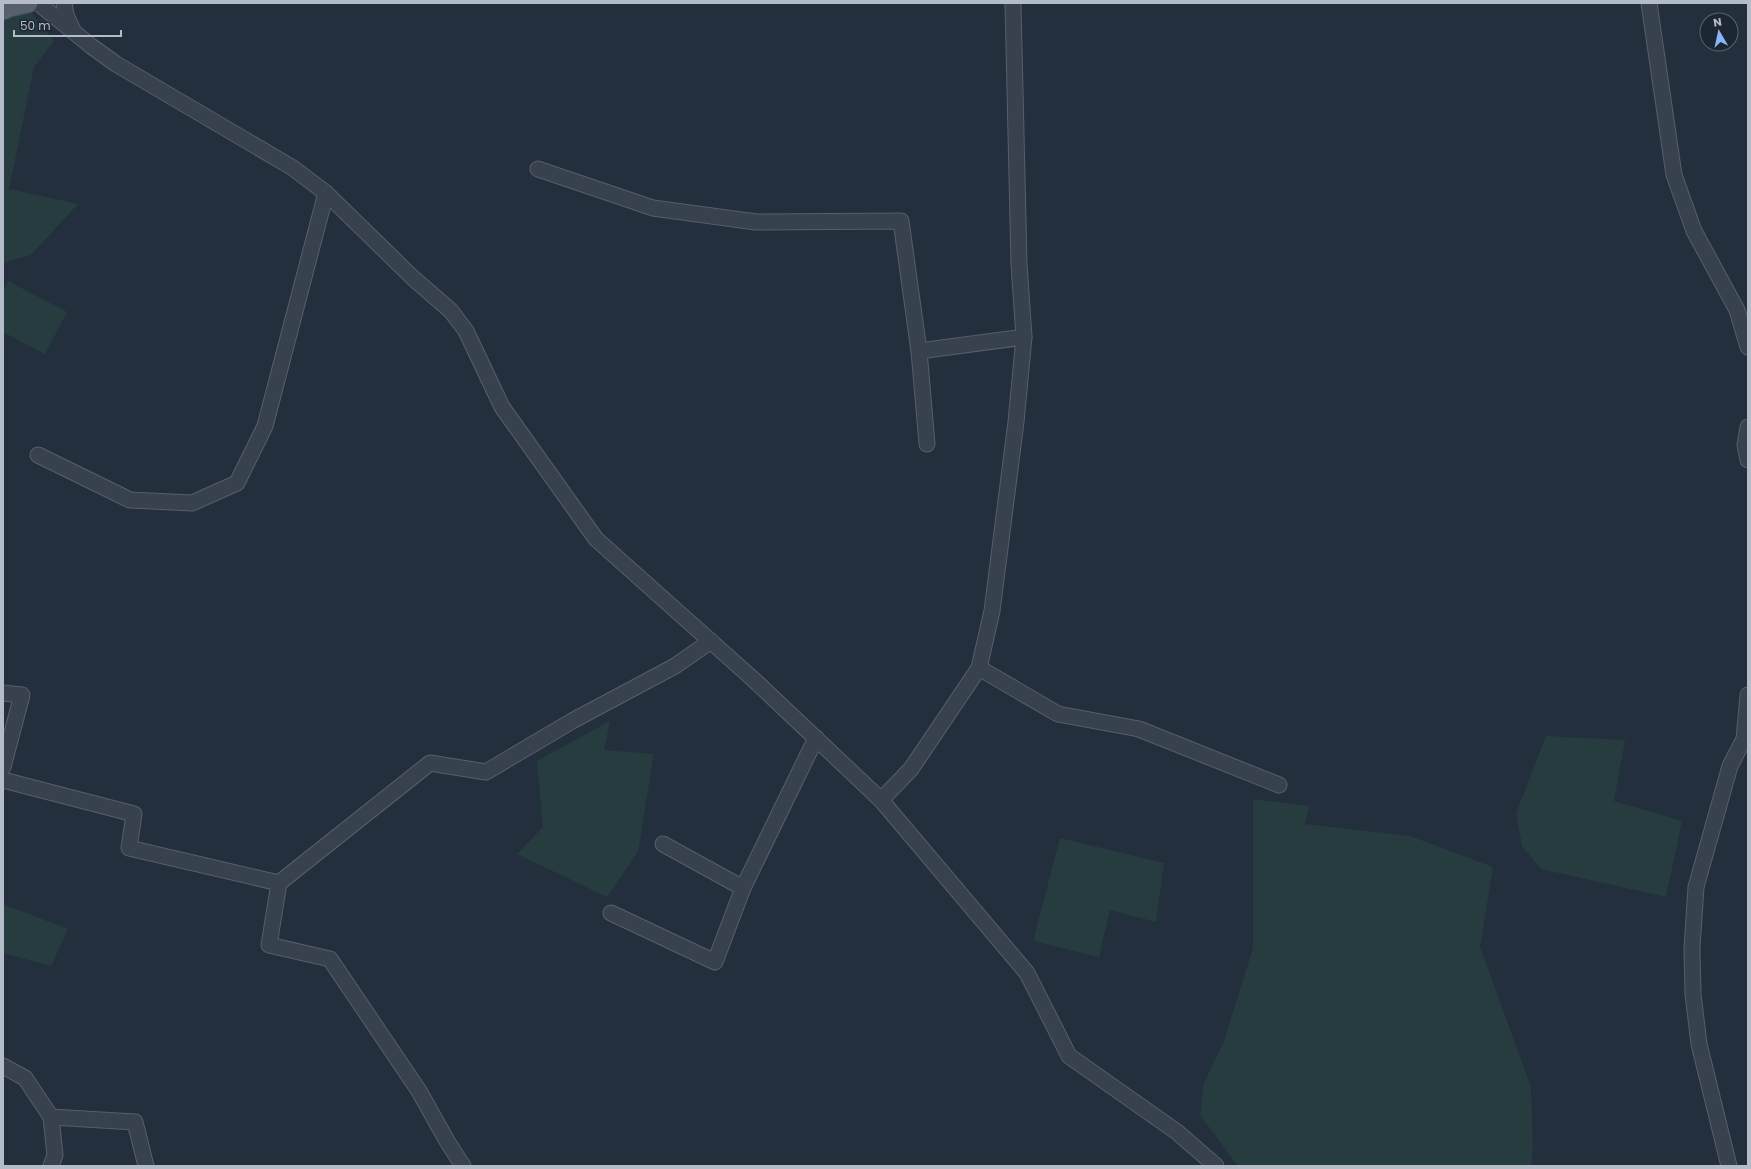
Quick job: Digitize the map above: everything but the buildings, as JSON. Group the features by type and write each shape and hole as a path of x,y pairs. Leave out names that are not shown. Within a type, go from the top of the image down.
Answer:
{"main road":[{"path":"3,10 28,3"}],"street":[{"path":"38,3 91,46 116,64 293,168 326,193 413,278 451,311 466,331 502,407 596,539 711,641 881,800 1027,973 1068,1056 1177,1132 1216,1166"},
{"path":"64,3 66,15 75,33"},
{"path":"881,800 911,769 980,668 993,603 1016,422 1024,337 1019,264 1013,3"},
{"path":"1649,3 1674,174 1694,231 1737,310 1748,347"},
{"path":"538,169 653,208 756,222 900,221 919,351 927,444"},
{"path":"38,455 130,500 192,503 237,483 265,426 326,193"},
{"path":"919,351 1024,337"},
{"path":"1748,427 1745,446 1748,460"},
{"path":"463,1166 418,1091 330,959 269,945 279,883 430,763 486,772 572,721 675,666 711,641"},
{"path":"980,668 1058,714 1139,729 1279,785"},
{"path":"3,693 22,695 3,767"},
{"path":"1729,1166 1699,1044 1692,994 1692,948 1696,887 1730,766 1746,738 1748,695"},
{"path":"611,914 715,962 743,888 816,738"},
{"path":"3,780 134,814 129,848 279,883"},
{"path":"663,844 743,888"},
{"path":"3,1066 25,1078 51,1117 55,1155 51,1166"},
{"path":"51,1117 135,1122 146,1166"}],"green space":[{"path":"29,10 54,41 34,67 9,189 78,204 31,255 3,263 3,21"},
{"path":"8,281 67,312 45,354 3,332 3,291"},
{"path":"610,721 604,750 654,754 638,852 607,897 517,854 543,827 537,761"},
{"path":"1546,736 1625,740 1614,801 1682,821 1666,897 1541,869 1522,846 1516,813"},
{"path":"1253,799 1309,806 1305,824 1410,836 1493,867 1480,947 1531,1087 1533,1149 1531,1166 1238,1166 1200,1115 1204,1083 1224,1041 1253,948"},
{"path":"1060,838 1164,863 1156,922 1110,910 1099,957 1033,941"},
{"path":"3,904 68,929 51,966 3,953"}]}
